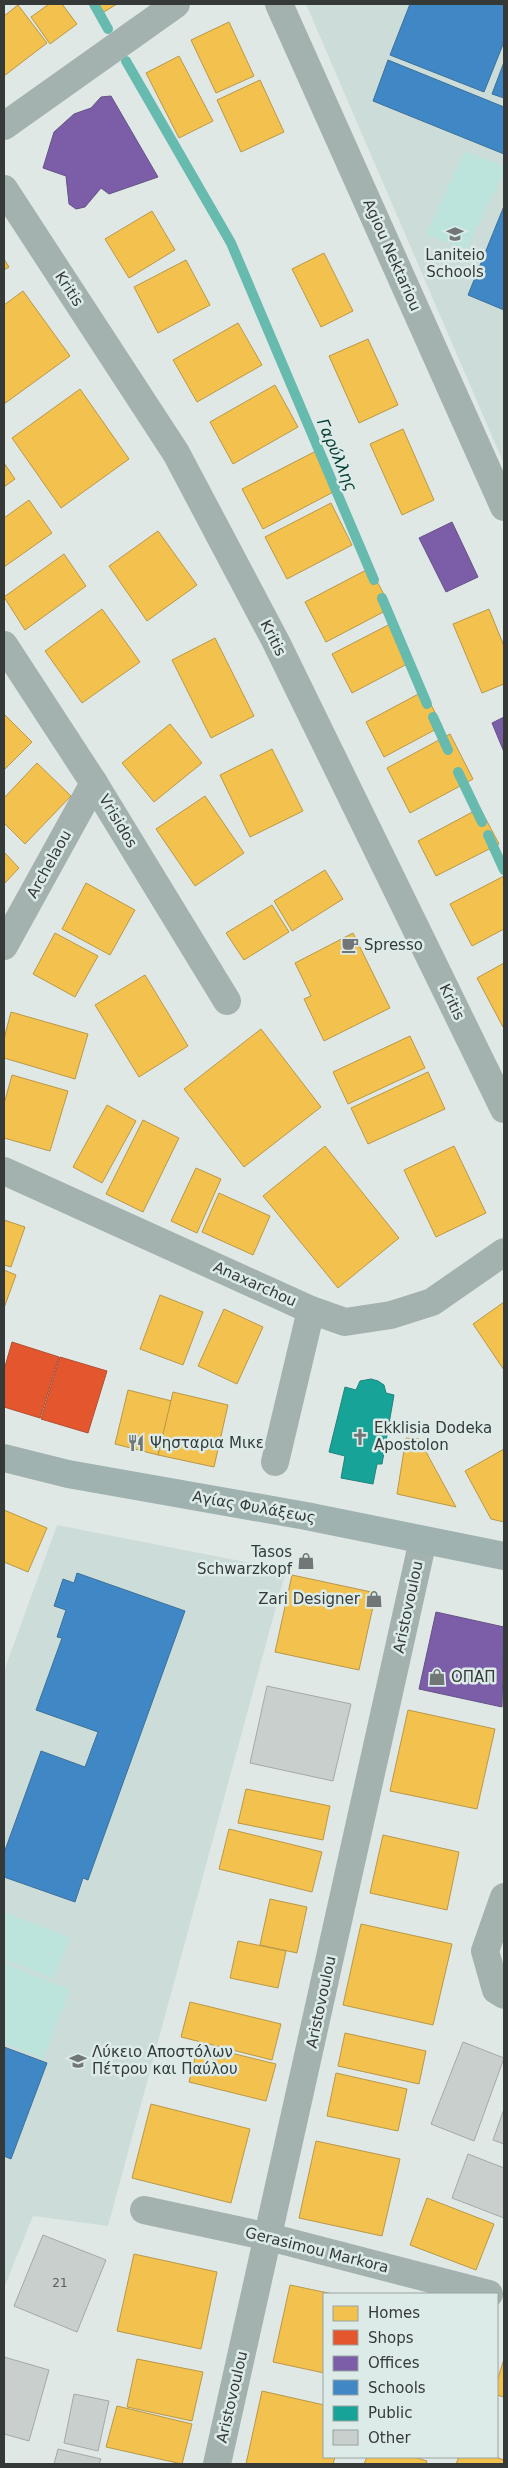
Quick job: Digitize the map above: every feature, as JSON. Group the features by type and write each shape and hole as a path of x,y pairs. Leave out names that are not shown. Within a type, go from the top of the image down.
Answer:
{"main road":[{"name":"Αγίας Φυλάξεως","path":"4,1458 68,1474 306,1516 504,1556"}],"street":[{"path":"4,126 176,4"},
{"name":"Agiou Nektariou","path":"279,4 504,507"},
{"name":"Kritis","path":"4,189 176,453 276,642 504,1109"},
{"name":"Vrisidos","path":"4,645 94,783 227,1001"},
{"name":"Archelaou","path":"4,946 94,783"},
{"name":"Anaxarchou","path":"4,1171 311,1310 345,1322 391,1315 432,1302 504,1252"},
{"path":"275,1462 311,1310"},
{"name":"Aristovoulou","path":"217,2464 423,1540"},
{"path":"500,1993 485,1951 504,1897"},
{"name":"Gerasimou Markora","path":"144,2210 269,2236 485,2293"}],"shaded area":[{"name":"Laniteio Schools","path":"306,4 504,4 504,464"},
{"name":"Λύκειο Αποστόλων Πέτρου και Παύλου","path":"57,1525 286,1570 108,2226 33,2216 4,2288 4,1671"}],"green space":[{"path":"465,151 504,167 504,172 466,250 426,234"},
{"path":"4,1912 70,1937 54,1979 4,1959"},
{"path":"4,1963 70,1990 43,2059 4,2043"}],"building: Homes":[{"path":"49,4 62,4 77,24 50,44 31,17"},
{"path":"92,4 117,4 99,15"},
{"path":"18,5 47,43 4,76 4,16"},
{"path":"229,22 254,76 216,93 191,40"},
{"path":"179,56 213,121 179,138 146,73"},
{"path":"260,80 284,132 241,152 217,100"},
{"path":"152,211 175,250 129,278 105,239"},
{"path":"324,253 353,311 321,327 292,269"},
{"path":"4,259 9,267 4,270"},
{"path":"186,260 210,305 158,333 134,287"},
{"path":"23,291 70,356 4,404 4,305"},
{"path":"238,323 262,365 197,402 173,360"},
{"path":"368,339 398,405 359,423 329,356"},
{"path":"275,385 298,427 233,464 210,422"},
{"path":"80,389 129,459 61,508 12,438"},
{"path":"403,429 434,500 402,515 370,444"},
{"path":"318,450 339,489 263,529 242,489"},
{"path":"4,463 15,479 4,487"},
{"path":"29,500 52,533 4,567 4,518"},
{"path":"331,503 352,545 287,579 265,537"},
{"path":"158,531 197,585 147,621 109,566"},
{"path":"64,554 86,586 25,630 4,597"},
{"path":"370,568 391,608 326,642 305,602"},
{"path":"102,609 140,662 82,703 45,651"},
{"path":"489,609 504,646 504,684 482,693 453,624"},
{"path":"392,623 411,662 352,693 332,654"},
{"path":"215,638 254,716 211,738 172,660"},
{"path":"424,691 442,726 384,757 366,722"},
{"path":"4,714 32,742 4,770"},
{"path":"170,724 202,763 154,802 122,763"},
{"path":"450,734 473,779 410,813 387,768"},
{"path":"272,749 303,811 250,837 220,775"},
{"path":"37,763 71,796 25,844 4,823 4,798"},
{"path":"205,796 244,853 195,886 156,829"},
{"path":"480,808 499,844 436,876 418,841"},
{"path":"4,852 19,868 4,884"},
{"path":"325,870 343,899 292,931 274,901"},
{"path":"504,876 504,929 472,946 450,904"},
{"path":"86,883 135,910 110,955 62,929"},
{"path":"272,905 289,932 244,960 226,933"},
{"path":"55,933 98,956 75,997 33,974"},
{"path":"353,933 390,1008 324,1041 304,999 311,996 295,963"},
{"path":"504,963 504,1027 503,1027 477,978"},
{"path":"145,975 188,1046 139,1077 95,1005"},
{"path":"11,1012 88,1034 75,1079 4,1058 4,1039"},
{"path":"261,1029 321,1107 244,1167 184,1089"},
{"path":"410,1036 425,1068 348,1104 333,1072"},
{"path":"428,1072 445,1109 368,1144 351,1108"},
{"path":"12,1075 68,1091 50,1151 4,1138 4,1104"},
{"path":"107,1105 136,1121 102,1183 73,1167"},
{"path":"143,1120 179,1138 143,1212 106,1194"},
{"path":"325,1146 399,1238 338,1288 263,1196"},
{"path":"454,1146 486,1213 436,1237 404,1170"},
{"path":"196,1168 221,1179 197,1233 171,1221"},
{"path":"219,1193 270,1216 253,1255 202,1232"},
{"path":"4,1220 25,1227 11,1267 4,1265"},
{"path":"4,1270 16,1275 4,1308"},
{"path":"160,1295 203,1312 183,1365 140,1349"},
{"path":"504,1302 504,1370 473,1324"},
{"path":"224,1309 263,1327 237,1384 198,1366"},
{"path":"128,1390 172,1401 158,1455 115,1444"},
{"path":"173,1392 228,1405 214,1467 158,1455"},
{"path":"406,1438 419,1439 456,1507 397,1494"},
{"path":"504,1449 504,1522 491,1519 465,1471"},
{"path":"4,1510 47,1528 28,1572 4,1562"},
{"path":"292,1575 376,1593 359,1670 275,1652"},
{"path":"408,1710 495,1729 477,1809 390,1791"},
{"path":"246,1789 330,1806 323,1840 238,1823"},
{"path":"229,1829 322,1852 312,1892 219,1869"},
{"path":"383,1835 459,1852 447,1910 370,1893"},
{"path":"270,1899 307,1907 297,1953 260,1945"},
{"path":"361,1924 452,1944 433,2025 343,2005"},
{"path":"238,1941 286,1951 278,1988 230,1978"},
{"path":"190,2002 281,2024 272,2060 181,2037"},
{"path":"345,2033 426,2051 419,2084 338,2066"},
{"path":"198,2045 276,2064 266,2101 189,2082"},
{"path":"336,2073 407,2089 398,2131 327,2116"},
{"path":"151,2104 250,2129 231,2203 132,2178"},
{"path":"316,2141 400,2159 382,2236 299,2218"},
{"path":"427,2198 494,2224 476,2270 410,2245"},
{"path":"134,2254 217,2272 201,2349 117,2331"},
{"path":"290,2285 328,2293 323,2293 323,2373 273,2362"},
{"path":"137,2359 203,2372 192,2421 127,2407"},
{"path":"504,2359 504,2397 498,2395 498,2378"},
{"path":"262,2391 323,2405 323,2458 335,2458 333,2464 246,2464"},
{"path":"117,2406 192,2424 182,2464 106,2447"},
{"path":"367,2458 417,2458 427,2461 426,2464 364,2464"},
{"path":"459,2458 498,2458 504,2460 504,2464 456,2464"}],"building: Shops":[{"path":"12,1342 59,1357 40,1418 4,1407 4,1370"},
{"path":"60,1357 107,1371 88,1433 41,1419"}],"building: Offices":[{"path":"111,96 158,177 109,194 101,188 85,207 76,209 69,204 66,176 43,168 54,132 74,114 91,108 101,97"},
{"path":"452,522 478,577 446,592 419,538"},
{"path":"504,717 504,752 492,723"},
{"path":"436,1612 504,1627 502,1707 419,1689"}],"building: Schools":[{"path":"410,4 504,4 504,42 484,92 390,55"},
{"path":"388,60 504,107 504,154 373,101"},
{"path":"504,62 504,98 492,94"},
{"path":"504,206 504,310 468,295"},
{"path":"77,1573 185,1611 88,1880 83,1878 75,1902 4,1877 4,1853 41,1751 85,1767 98,1732 36,1710 62,1638 57,1637 66,1610 54,1606 63,1579 74,1583"},
{"path":"4,2047 47,2063 11,2159 4,2156"}],"building: Public":[{"name":"Ekklisia Dodeka Apostolon","path":"371,1379 384,1385 386,1393 394,1395 382,1464 377,1464 373,1484 341,1478 345,1456 329,1452 345,1387 356,1390 360,1381"}],"building: Other":[{"path":"267,1686 351,1704 333,1781 250,1763"},
{"path":"463,2042 504,2058 474,2141 431,2124"},
{"path":"504,2109 504,2144 493,2140"},
{"path":"468,2154 504,2168 504,2218 452,2198"},
{"path":"43,2235 106,2260 77,2332 14,2306"},
{"path":"4,2357 49,2370 29,2441 4,2434"},
{"path":"74,2394 109,2401 98,2451 64,2443"},
{"path":"58,2449 101,2459 99,2464 54,2464"}],"waterway":[{"name":"Γαρύλλης","path":"94,4 108,29"},
{"name":"Γαρύλλης","path":"126,61 231,243 374,580"},
{"name":"Γαρύλλης","path":"382,598 427,704"},
{"name":"Γαρύλλης","path":"433,717 448,750"},
{"name":"Γαρύλλης","path":"458,772 482,822"},
{"name":"Γαρύλλης","path":"488,835 504,870"}],"place":[{"name":"Laniteio Schools","path":"455,234"},
{"name":"Spresso","path":"350,945"},
{"name":"Ekklisia Dodeka Apostolon","path":"360,1437"},
{"name":"Ψησταρια Μικε","path":"136,1443"},
{"name":"Tasos Schwarzkopf","path":"306,1561"},
{"name":"Zari Designer","path":"374,1599"},
{"name":"ΟΠΑΠ","path":"437,1677"},
{"name":"Λύκειο Αποστόλων Πέτρου και Παύλου","path":"78,2061"}]}
